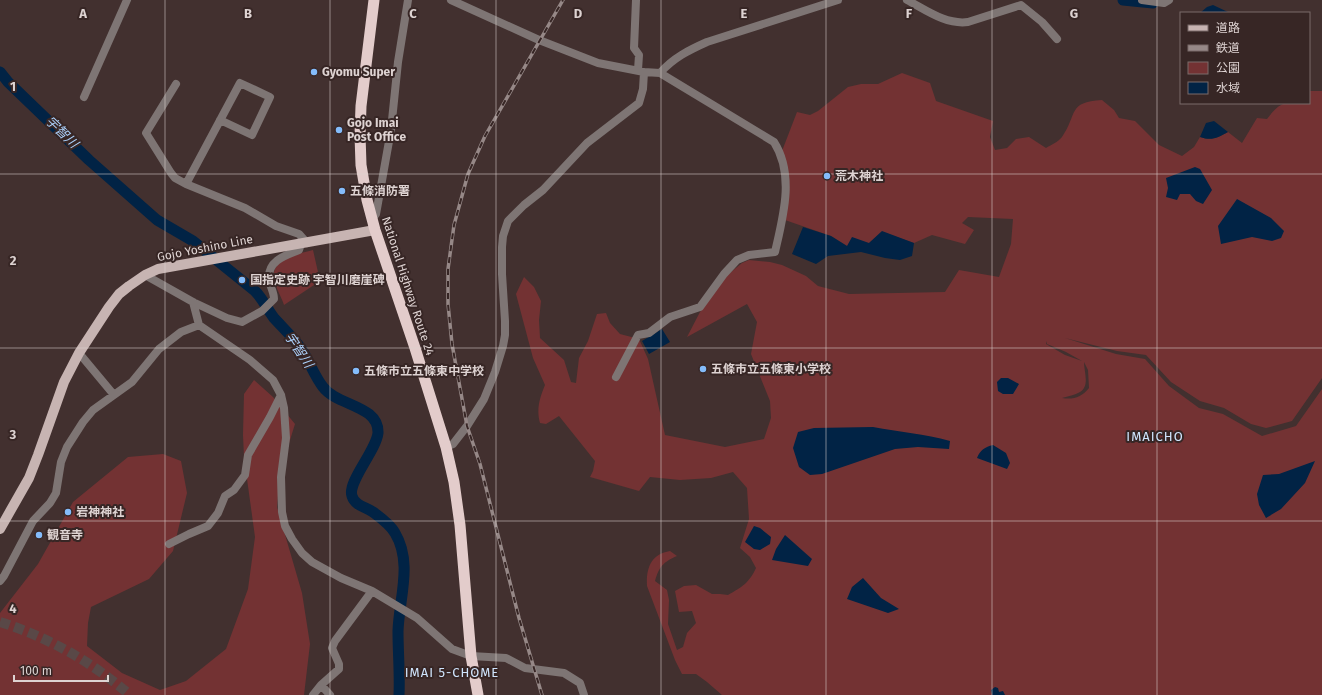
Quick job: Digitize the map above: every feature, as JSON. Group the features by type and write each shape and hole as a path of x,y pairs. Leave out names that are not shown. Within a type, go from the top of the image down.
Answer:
{"highway":[{"name":"National Highway Route 24","path":"374,0 361,106 361,165 367,200 374,225 446,447 454,482 460,525 471,656 478,695"}],"main road":[{"name":"Gojo Yoshino Line","path":"0,529 28,478 38,455 64,382 79,353 119,294 145,275 158,269 304,243 374,225"}],"street":[{"path":"84,97 127,0"},
{"path":"374,225 391,130 398,62 408,0"},
{"path":"451,0 539,40 598,63 660,73 774,142 779,150 784,164 786,188 782,220 775,252 749,255 737,260 724,274 700,306 670,317 650,333 638,335 616,377"},
{"path":"446,447 453,444 468,426 484,399 495,372 503,346 505,321 502,274 502,242 508,221 524,205 543,190 586,143 639,103 643,89 639,54 634,48 636,0"},
{"path":"660,73 668,64 687,51 707,42 838,0"},
{"path":"907,0 938,17 960,23 968,22 1022,5 1042,22 1057,39"},
{"path":"1142,0 1164,3 1169,0"},
{"path":"186,184 220,120 240,83 270,97 252,135 220,120"},
{"path":"145,275 193,302 227,318 242,322 262,311 274,299 269,278 270,271 274,263 282,257 299,250 304,243 299,234 276,226 245,208 175,178 146,133 176,84"},
{"path":"193,302 199,326 250,360 273,380 281,395 284,408 286,438 281,477 282,512 292,539 302,553 312,562 341,578 372,591 383,599 417,618 452,649 471,656 506,658 525,668 564,673 580,683 584,695"},
{"path":"0,581 33,521 50,503 56,493 61,462 67,447 83,422 93,410 132,382 159,349 181,332 199,326"},
{"path":"79,353 114,395"},
{"path":"169,544 208,526 218,512 225,496 234,490 245,475 248,455 281,395"},
{"path":"312,695 339,669 339,664 332,648 335,641 372,591"},
{"path":"321,685 330,695"}],"green space":[{"path":"902,73 930,83 936,101 993,121 990,137 995,150 1007,148 1016,139 1029,137 1046,148 1062,137 1078,107 1083,103 1102,100 1114,110 1119,118 1135,121 1159,145 1182,156 1194,147 1200,137 1208,139 1214,138 1228,132 1242,143 1257,118 1267,119 1281,105 1310,104 1310,91 1322,91 1322,378 1292,421 1266,428 1251,424 1224,408 1200,401 1171,382 1146,355 1117,351 1065,338 1116,354 1145,359 1169,386 1199,408 1223,414 1262,436 1296,426 1322,389 1322,695 722,695 696,674 682,674 675,660 647,586 649,568 651,563 658,555 670,551 677,556 668,560 662,566 655,581 667,590 669,600 668,624 677,650 683,647 687,633 696,623 692,611 679,612 675,591 684,586 696,585 712,594 728,595 745,584 756,568 750,557 740,548 749,519 747,488 733,472 711,478 680,480 650,477 639,491 590,477 595,461 559,416 546,424 540,423 538,413 539,403 545,385 533,358 516,294 524,277 534,287 541,301 539,320 540,338 564,360 571,382 576,383 579,358 588,341 597,314 606,313 610,323 620,334 639,339 648,359 665,435 725,447 764,439 771,418 770,401 751,354 757,322 747,304 687,337 700,312 725,277 742,263 749,260 782,265 806,276 818,286 849,294 945,292 959,270 999,277 1011,244 1013,219 968,217 962,223 974,230 965,244 932,235 914,243 882,232 869,243 847,246 831,236 785,220 782,151 797,112 810,115 818,111 848,87 861,84 878,84","holes":["1046,341 1047,344 1066,352 1082,361 1065,355 1046,344","1084,362 1088,370 1089,388 1077,397 1070,399 1062,398 1076,394 1083,389 1086,383"]},
{"path":"313,250 320,281 284,305 274,277 277,265 294,255"},
{"path":"254,380 273,397 295,424 280,472 277,507 302,593 310,644 304,695 0,695 0,613 38,564 73,502 128,457 163,454 181,461 187,493 173,551 149,579 91,607 88,623 87,646 122,673 160,690 186,681 226,649 248,589 255,537 244,457 243,435 244,394"}],"water":[{"path":"1213,5 1228,12 1201,12 1207,7"},
{"path":"1214,121 1228,132 1214,138 1208,139 1200,137 1206,123"},
{"path":"1195,167 1200,169 1212,190 1203,204 1196,201 1190,194 1180,194 1177,200 1166,197 1168,188 1166,178"},
{"path":"1237,199 1271,218 1284,231 1281,238 1272,241 1252,237 1221,244 1218,226"},
{"path":"803,227 831,236 847,246 852,237 869,243 882,231 914,243 912,256 900,260 861,252 828,256 816,264 792,254"},
{"path":"662,329 670,342 649,354 642,341"},
{"path":"1001,378 1008,378 1019,384 1013,394 1003,394 998,391 997,382"},
{"path":"873,427 950,441 949,449 918,447 895,449 822,474 810,475 799,467 793,448 798,432 814,428"},
{"path":"993,445 1006,453 1010,463 1007,469 977,458 983,449"},
{"path":"1315,461 1305,483 1281,509 1266,518 1259,505 1257,494 1263,475 1279,474"},
{"path":"754,526 760,528 771,537 770,544 760,550 754,549 745,542"},
{"path":"785,535 812,559 808,566 772,560 776,549"},
{"path":"863,578 881,598 899,609 888,613 847,599 852,587"},
{"path":"995,687 998,688 999,692 1003,691 1005,695 992,695 991,690"}],"waterway":[{"path":"1123,0 1153,3"},
{"name":"宇智川","path":"0,72 8,82 89,160 157,220 193,241 255,291 274,318 305,354 317,379 323,387 329,393 365,411 372,417 376,424 378,433 376,440 354,483 352,496 358,504 373,512 391,527 400,545 403,556 404,581 398,631 399,695"}],"tunnel":[{"path":"0,622 35,635 69,652 85,661 130,695"}],"railway":[{"path":"542,695 519,618 480,464 467,426 452,344 448,304 448,269 454,225 468,174 485,136 563,0"}],"place":[{"name":"Gyomu Super","path":"314,72"},
{"name":"Gojo Imai Post Office","path":"339,130"},
{"name":"荒木神社","path":"827,176"},
{"name":"五條消防署","path":"342,191"},
{"name":"国指定史跡 宇智川磨崖碑","path":"242,280"},
{"name":"五條市立五條東小学校","path":"703,369"},
{"name":"五條市立五條東中学校","path":"356,371"},
{"name":"岩神神社","path":"68,512"},
{"name":"観音寺","path":"39,535"}],"district":[{"name":"IMAICHO","path":"1155,436"},
{"name":"IMAI 5-CHOME","path":"452,672"}]}
